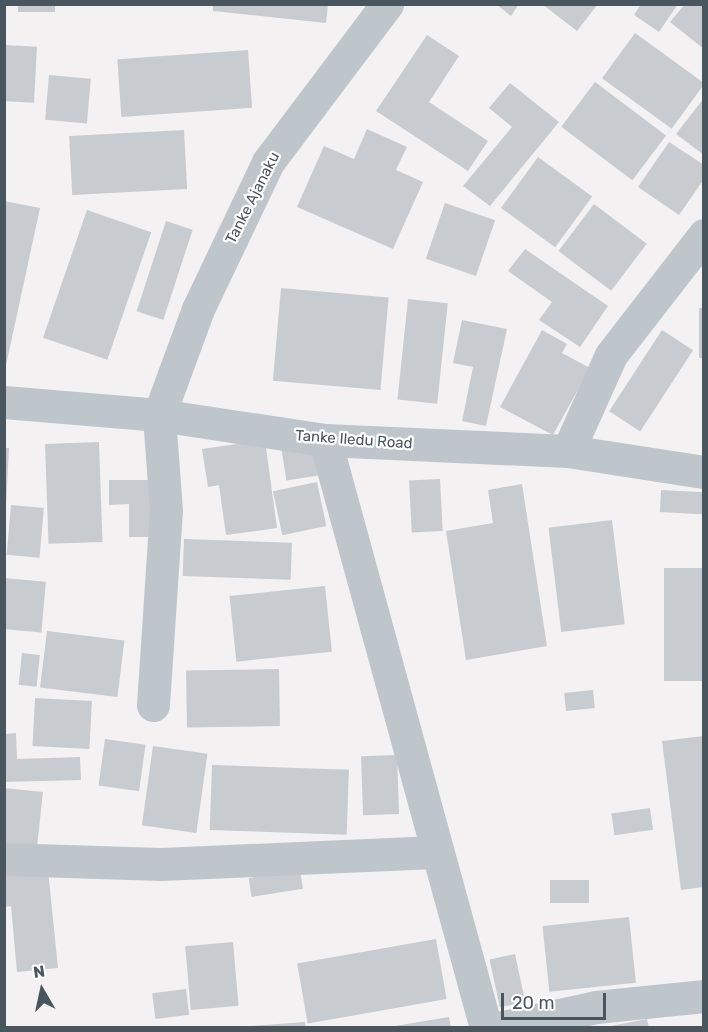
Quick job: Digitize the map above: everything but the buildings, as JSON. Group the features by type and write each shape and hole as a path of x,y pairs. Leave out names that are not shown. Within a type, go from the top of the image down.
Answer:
{"street":[{"name":"Tanke Ajanaku","path":"159,415 198,309 268,162 387,4"},
{"path":"568,452 611,355 704,235"},
{"name":"Tanke Iledu Road","path":"4,402 159,415 325,440 568,452 704,472"},
{"path":"153,705 166,511 159,415"},
{"path":"325,440 435,852 486,1028"},
{"path":"4,859 162,864 435,852"},
{"path":"500,1028 597,1007 704,996"}]}
